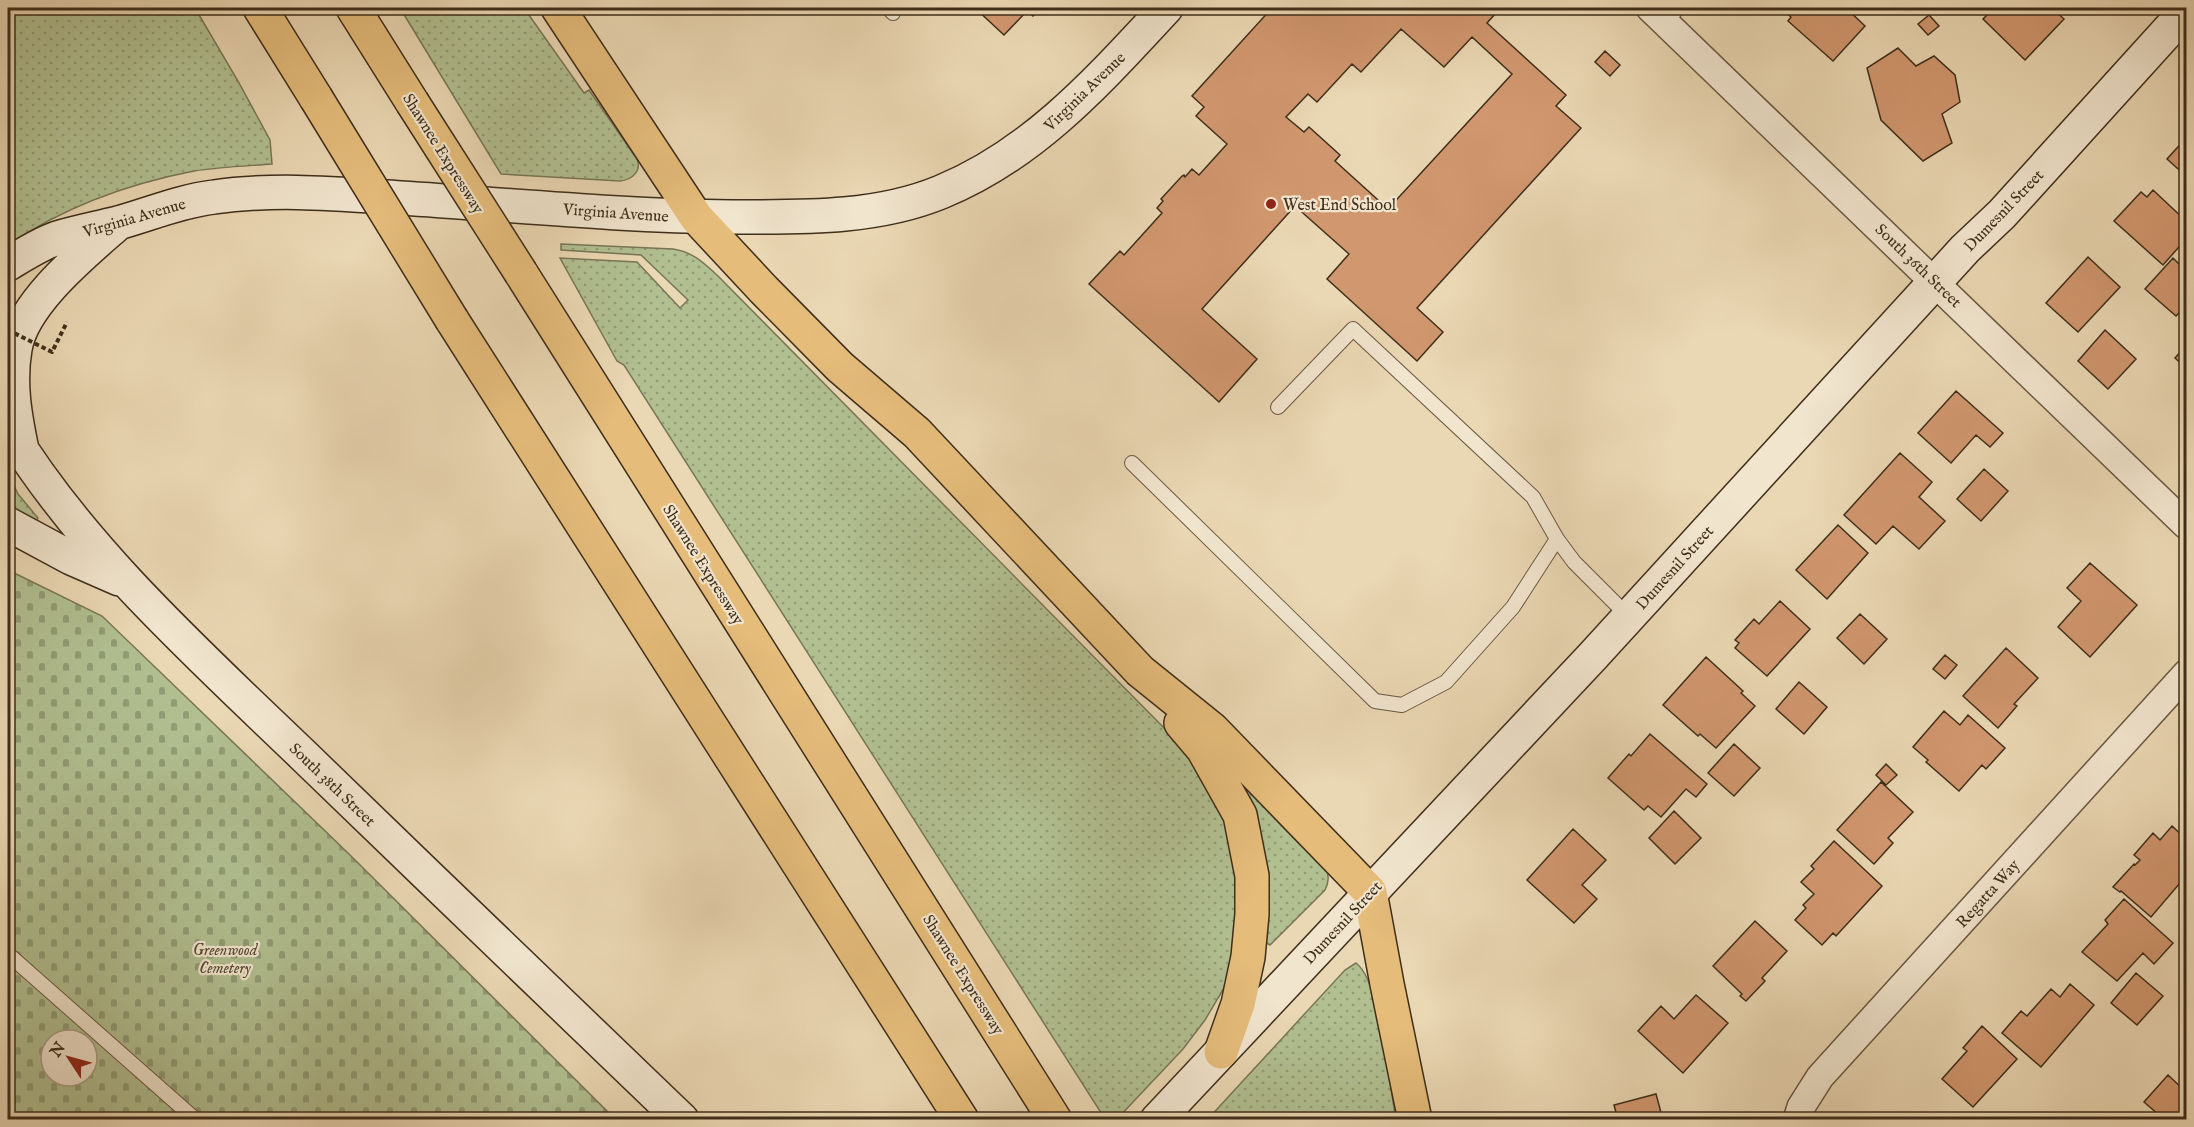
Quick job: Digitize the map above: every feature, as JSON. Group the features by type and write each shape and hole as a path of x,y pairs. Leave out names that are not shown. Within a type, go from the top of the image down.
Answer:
{"highway":[{"path":"260,8 452,320 962,1119"},
{"name":"Shawnee Expressway","path":"353,8 1055,1119"},
{"path":"558,8 696,217 832,359 916,434 1140,671 1203,749 1240,815 1252,876 1252,914 1248,957 1238,1004 1221,1052"},
{"path":"1140,671 1212,729 1370,892 1415,1119"}],"main road":[{"name":"Virginia Avenue","path":"8,264 54,239 119,223 174,205 215,197 293,191 696,217 790,217 861,212 901,205 940,193 1008,158 1047,129 1098,82 1166,8"},
{"name":"Dumesnil Street","path":"1157,1119 1629,617 1935,281 2002,214 2187,11"},
{"path":"15,440 12,398 15,348 27,319 45,293 119,223"},
{"name":"South 38th Street","path":"15,440 97,549 201,657 682,1119"},
{"path":"8,524 71,558 133,586"}],"street":[{"name":"South 36th Street","path":"1664,12 1935,281 2187,525"},
{"name":"Regatta Way","path":"1797,1119 1801,1107 1820,1077 2187,674"}],"lane":[{"path":"1278,407 1353,329 1533,497 1557,539 1574,562 1629,617"},
{"path":"1132,463 1375,701 1402,705 1446,682 1512,607 1557,539"},
{"path":"8,954 196,1119"}],"path":[{"path":"8,330 52,352 67,322"}],"green space":[{"path":"8,8 195,8 270,140 272,164 194,171 120,190 51,219 8,245"},
{"path":"400,8 524,8 584,93 589,90 637,159 638,167 635,174 620,181 501,174"},
{"path":"561,244 673,249 692,255 703,263 1170,734 1194,762 1228,828 1239,892 1234,950 1224,988 1205,1020 1183,1049 1117,1119 1105,1119 624,365 617,361 560,258 637,262 680,308 688,300 641,255 561,250"},
{"path":"8,473 18,494 38,518 36,522 8,508"},
{"name":"Greenwood Cemetery","path":"8,570 102,616 349,854 615,1119 8,1119"},
{"path":"1243,784 1326,867 1328,873 1325,890 1270,945 1265,942"},
{"path":"1356,963 1365,974 1378,1012 1396,1119 1207,1120 1345,970"}],"building":[{"path":"975,8 1041,8 1033,16 1027,11 1004,35"},
{"name":"West End School","path":"1272,8 1490,8 1496,13 1487,23 1566,95 1556,106 1581,128 1417,308 1443,332 1417,361 1327,279 1349,254 1295,206 1202,309 1257,359 1219,402 1089,284 1120,251 1124,255 1162,213 1157,208 1163,201 1161,199 1182,176 1185,177 1192,169 1199,175 1227,144 1196,116 1204,107 1192,96","holes":["1401,29 1444,67 1472,37 1512,74 1388,209 1335,161 1340,155 1309,127 1304,132 1286,117 1308,94 1317,102 1352,64 1361,72"]},
{"path":"1781,8 1846,8 1865,26 1833,61 1788,21 1791,17"},
{"path":"1994,8 2052,8 2064,19 2025,60 1983,19"},
{"path":"1929,15 1939,26 1928,35 1918,24"},
{"path":"1898,48 1916,66 1934,56 1955,75 1960,102 1942,114 1952,143 1923,161 1881,120 1867,68"},
{"path":"1605,51 1620,65 1610,76 1595,62"},
{"path":"2186,138 2186,176 2167,159"},
{"path":"2153,190 2186,221 2186,239 2163,265 2114,221 2141,192 2147,197"},
{"path":"2088,257 2120,287 2078,332 2046,303"},
{"path":"2173,258 2186,271 2185,317 2179,313 2176,316 2145,289"},
{"path":"2105,330 2136,359 2108,389 2078,361"},
{"path":"2183,349 2186,352 2186,368 2175,358"},
{"path":"1956,391 2003,433 1990,447 1976,435 1951,463 1918,433"},
{"path":"1900,453 1932,482 1919,497 1945,521 1919,549 1893,526 1876,544 1844,515"},
{"path":"1984,469 2008,491 1981,521 1957,499"},
{"path":"1838,525 1868,553 1827,599 1796,570"},
{"path":"2090,563 2137,605 2090,657 2058,627 2081,601 2067,588"},
{"path":"1780,601 1810,629 1767,676 1735,648 1739,643 1735,640 1754,619 1759,624"},
{"path":"1860,614 1887,639 1864,664 1837,638"},
{"path":"2006,648 2038,678 2014,704 2017,706 1998,728 1963,696"},
{"path":"1945,655 1957,665 1945,679 1933,669"},
{"path":"1706,657 1743,691 1741,693 1755,706 1716,748 1700,734 1698,736 1663,705"},
{"path":"1799,682 1827,707 1804,734 1776,709"},
{"path":"1944,711 1960,725 1968,715 2005,748 1986,769 1982,765 1959,791 1926,762 1928,760 1913,747"},
{"path":"1650,734 1707,784 1696,797 1686,789 1661,817 1648,806 1644,810 1608,778"},
{"path":"1734,744 1760,768 1734,796 1708,773"},
{"path":"1886,764 1897,775 1886,785 1876,775"},
{"path":"1881,782 1913,812 1888,838 1893,843 1874,864 1837,830"},
{"path":"1674,811 1701,838 1675,864 1649,838"},
{"path":"2172,826 2186,839 2186,876 2151,917 2121,891 2113,887 2140,860 2134,855 2153,833 2160,840"},
{"path":"1573,829 1606,860 1582,885 1597,899 1574,923 1527,880"},
{"path":"1834,841 1882,886 1836,936 1833,933 1822,945 1795,920 1806,908 1803,905 1814,894 1801,882 1814,869 1811,866"},
{"path":"2124,899 2173,943 2154,964 2143,953 2117,981 2082,952 2108,924 2105,920"},
{"path":"1755,921 1787,951 1762,978 1765,981 1746,1001 1740,996 1742,994 1713,966"},
{"path":"2136,973 2163,996 2137,1025 2111,1003"},
{"path":"2070,984 2094,1005 2041,1067 2002,1033 2021,1011 2027,1016 2051,989 2060,997"},
{"path":"1696,995 1728,1023 1683,1073 1638,1031 1661,1006 1674,1019"},
{"path":"1982,1026 2017,1059 1973,1107 1942,1079 1967,1051 1963,1048"},
{"path":"2168,1075 2186,1092 2186,1120 2155,1120 2159,1115 2144,1102"},
{"path":"1656,1094 1663,1120 1618,1120 1614,1105"}],"place":[{"name":"West End School","path":"1271,204"}]}
